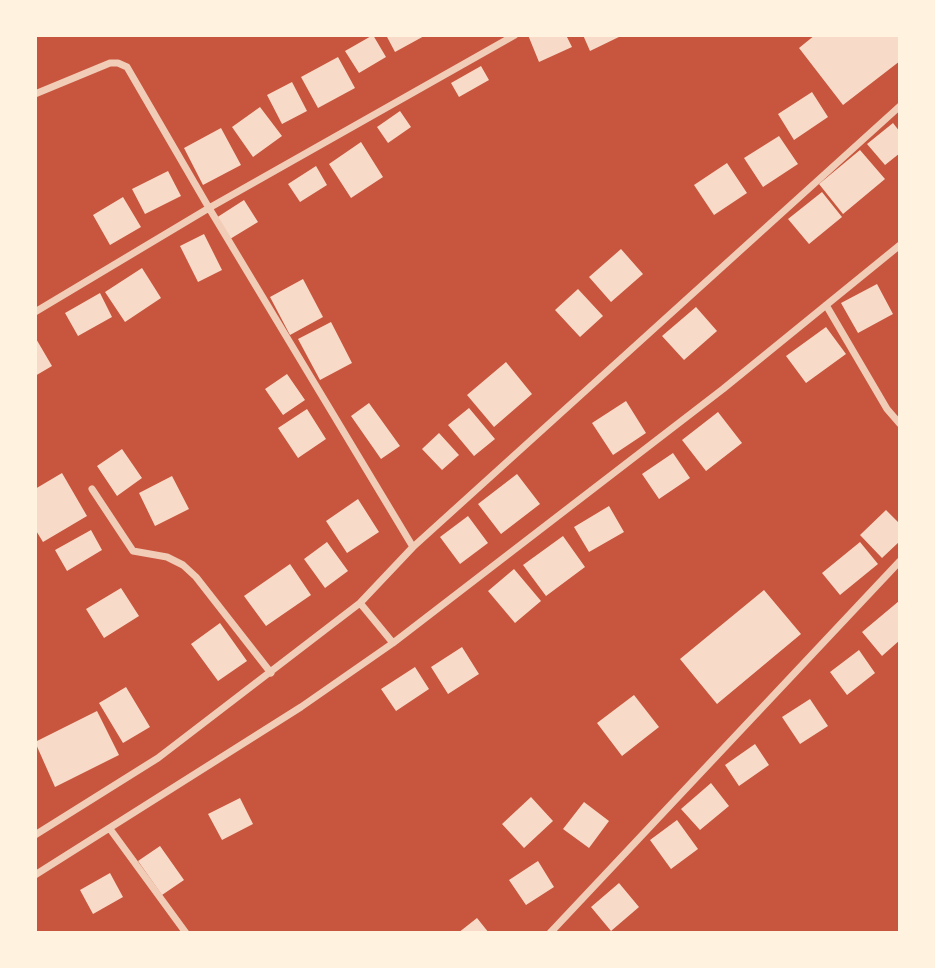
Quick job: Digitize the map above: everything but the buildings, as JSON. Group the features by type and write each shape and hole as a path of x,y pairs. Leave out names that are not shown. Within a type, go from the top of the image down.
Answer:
{"street":[{"path":"35,313 209,208 516,35"},
{"path":"35,94 110,63 127,67 413,547"},
{"path":"35,835 158,758 360,603 413,547 900,106"},
{"path":"35,875 301,707 393,643 723,389 900,245"},
{"path":"826,305 887,409 900,424"},
{"path":"92,489 133,551 167,557 183,565 196,577 271,673"},
{"path":"550,933 900,561"},
{"path":"360,603 393,643"},
{"path":"110,829 186,933"}]}
